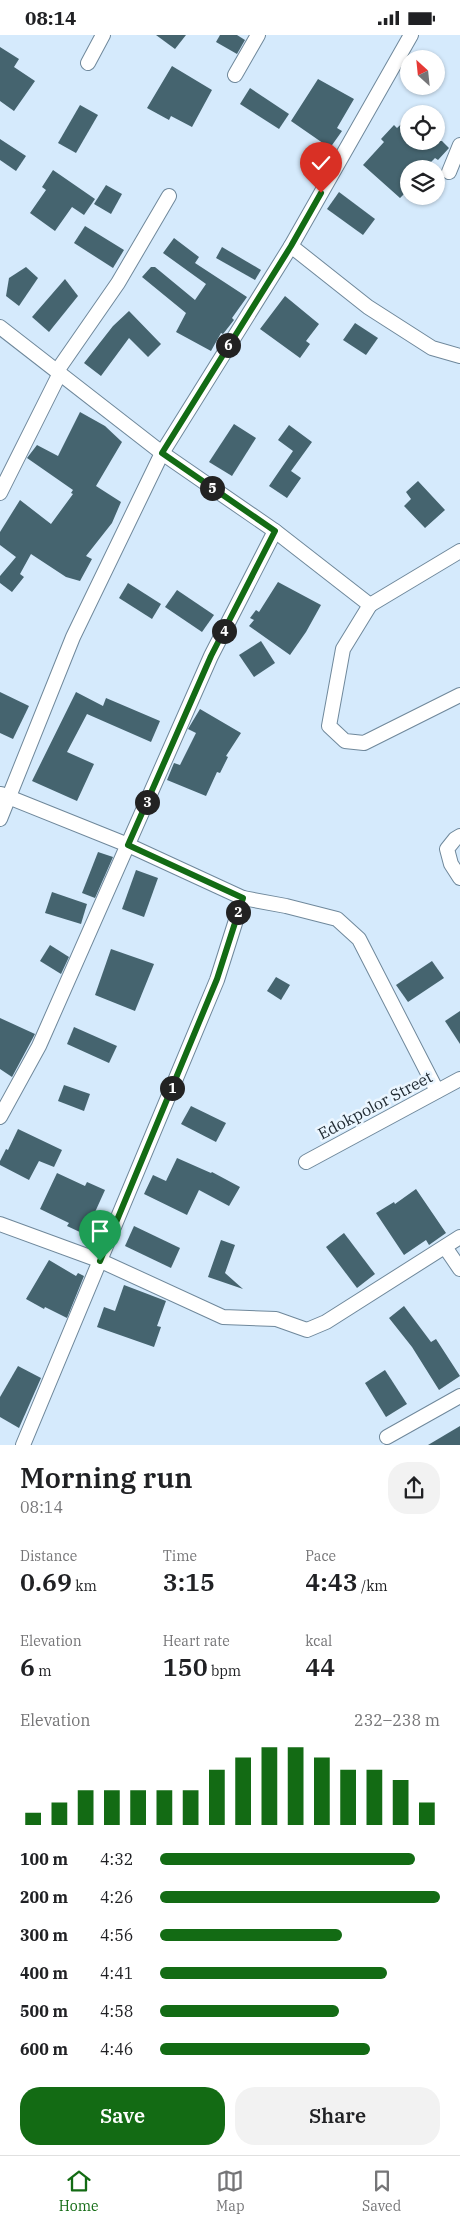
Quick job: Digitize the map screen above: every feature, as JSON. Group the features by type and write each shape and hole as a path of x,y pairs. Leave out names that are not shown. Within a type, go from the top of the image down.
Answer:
{"street":[{"path":"88,63 103,35"},
{"path":"235,75 258,35"},
{"path":"0,819 4,796 73,637 162,453 291,246 411,35"},
{"path":"449,172 460,145"},
{"path":"0,493 59,372 118,283 169,196"},
{"path":"291,246 384,317 432,348 460,356"},
{"path":"0,327 162,453 275,531 370,605"},
{"path":"0,1117 39,1046 211,656 275,531"},
{"path":"460,551 370,605 343,649 329,726 344,741 364,743 460,695"},
{"path":"4,796 128,845 243,898 286,906 337,919 359,939 437,1091"},
{"path":"460,836 447,849 451,863 460,878"},
{"path":"24,1445 217,979 243,898"},
{"name":"Edokpolor Street","path":"306,1162 460,1079"},
{"path":"0,1224 100,1261 223,1317 276,1319 307,1330 326,1322 460,1237"},
{"path":"445,1247 460,1269"},
{"path":"387,1437 460,1396"}],"building":[{"path":"156,35 186,35 175,49"},
{"path":"220,35 237,35 245,40 237,54 216,42"},
{"path":"0,47 19,59 14,67 35,81 14,111 0,101"},
{"path":"172,66 212,90 192,127 171,116 169,120 147,108"},
{"path":"318,79 354,99 337,128 342,131 330,148 291,121"},
{"path":"250,88 289,114 279,129 240,104"},
{"path":"80,105 98,115 76,153 58,143"},
{"path":"394,125 397,128 400,125 400,150 445,150 445,144 449,148 438,160 435,158 433,160 400,160 400,198 363,165 384,142 381,139"},
{"path":"0,139 26,156 16,171 0,160"},
{"path":"53,170 95,199 84,215 72,207 55,231 30,213 46,190 42,187"},
{"path":"106,185 122,194 111,214 94,204"},
{"path":"339,192 375,219 363,235 327,209"},
{"path":"85,226 124,250 113,268 74,243"},
{"path":"174,238 199,257 195,263 247,297 232,318 234,320 223,334 221,333 211,351 176,332 186,313 142,277 151,267 155,267 195,300 206,284 163,253"},
{"path":"222,247 261,270 255,280 216,258"},
{"path":"26,267 38,278 19,306 6,296 9,278"},
{"path":"65,279 78,296 49,332 32,317"},
{"path":"285,296 319,324 306,341 310,344 300,358 260,329"},
{"path":"129,311 161,344 148,357 129,338 101,376 84,363 113,326"},
{"path":"355,323 378,338 366,355 343,340"},
{"path":"80,412 105,426 122,442 96,486 121,502 112,523 86,556 92,559 80,581 66,577 31,554 20,574 24,577 12,592 0,583 0,576 16,557 0,545 0,532 20,500 51,524 73,494 71,493 73,490 27,458 37,445 58,456"},
{"path":"234,424 256,438 232,476 209,462"},
{"path":"289,425 312,442 291,471 301,478 287,498 269,486 293,451 278,440"},
{"path":"418,481 445,510 425,528 404,506 411,499 406,492"},
{"path":"278,582 321,605 290,655 249,626 254,620 250,618 256,610 259,612"},
{"path":"128,583 161,604 152,619 119,598"},
{"path":"177,590 214,615 202,632 165,607"},
{"path":"261,641 275,663 254,677 239,655"},
{"path":"0,692 29,706 13,739 0,733"},
{"path":"76,692 103,706 106,698 160,721 151,742 87,714 67,752 94,764 77,801 32,781"},
{"path":"200,709 241,733 226,756 228,757 220,773 217,772 206,796 167,780 174,763 180,765 196,733 188,729"},
{"path":"98,852 113,857 95,898 82,893"},
{"path":"136,870 158,878 144,917 122,909"},
{"path":"52,892 87,904 81,924 45,913"},
{"path":"50,945 69,957 61,974 40,961"},
{"path":"111,949 154,964 135,1011 95,995"},
{"path":"432,961 444,978 408,1002 396,985"},
{"path":"276,977 290,985 281,1000 267,991"},
{"path":"460,1011 460,1044 445,1021"},
{"path":"0,1018 35,1034 12,1077 0,1069"},
{"path":"74,1027 117,1046 109,1063 67,1044"},
{"path":"64,1085 90,1094 84,1111 58,1101"},
{"path":"191,1106 226,1123 216,1142 181,1124"},
{"path":"18,1129 62,1150 54,1167 39,1161 29,1180 0,1165 6,1149 8,1150"},
{"path":"177,1158 212,1172 240,1187 229,1206 199,1190 187,1215 144,1194 153,1175 166,1181"},
{"path":"57,1173 85,1186 87,1182 105,1190 91,1221 105,1227 99,1241 67,1226 69,1223 40,1209"},
{"path":"416,1189 446,1233 429,1245 426,1240 404,1255 376,1213 394,1202 395,1204"},
{"path":"134,1226 180,1248 171,1268 125,1246"},
{"path":"344,1233 375,1274 357,1288 326,1247"},
{"path":"221,1240 235,1245 225,1273 243,1289 208,1277"},
{"path":"49,1260 76,1276 78,1273 84,1276 67,1318 45,1307 44,1309 26,1299"},
{"path":"124,1285 166,1301 157,1326 161,1327 154,1347 97,1327 104,1307 115,1311"},
{"path":"404,1306 431,1342 436,1339 460,1376 439,1390 412,1347 389,1318"},
{"path":"18,1366 41,1378 19,1428 0,1417 0,1397"},
{"path":"385,1370 407,1404 386,1417 365,1383"},
{"path":"460,1426 460,1445 428,1445"}],"route":[{"path":"100,1261 217,979 243,898 128,845 211,656 275,531 162,453 291,246 321,193"}]}
